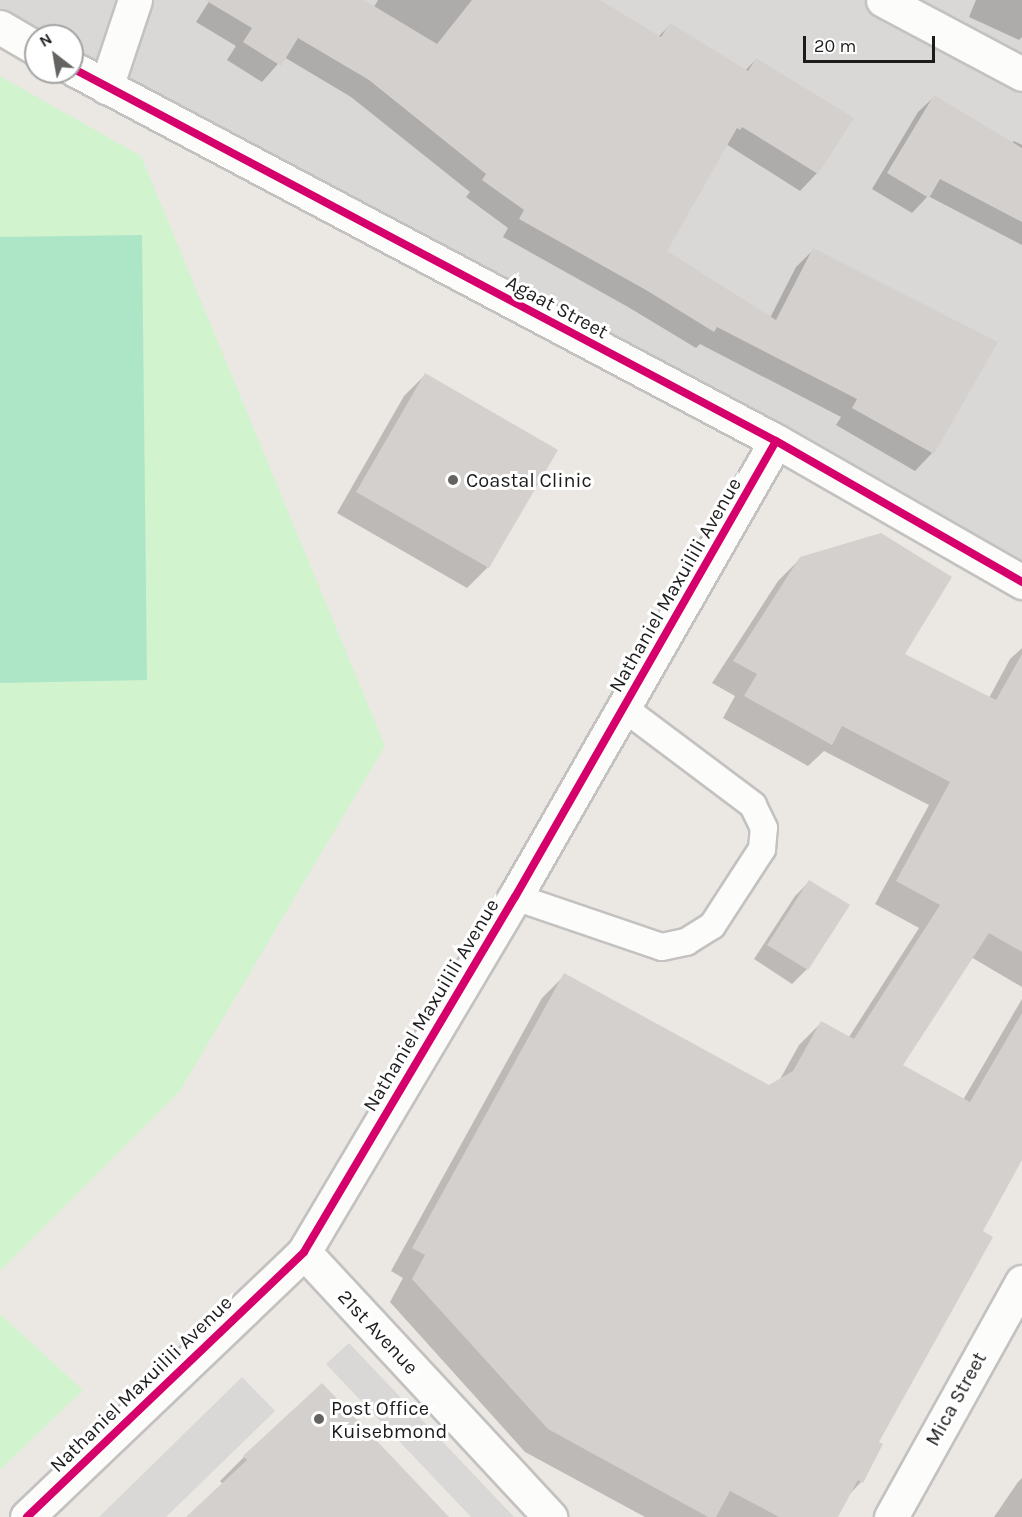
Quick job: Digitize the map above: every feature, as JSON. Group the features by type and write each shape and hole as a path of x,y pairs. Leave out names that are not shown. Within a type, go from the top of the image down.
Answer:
{"street":[{"path":"106,87 135,0"},
{"path":"883,0 1022,74"},
{"path":"0,27 24,41"},
{"name":"Agaat Street","path":"84,75 776,441 1022,582"},
{"name":"Nathaniel Maxuilili Avenue","path":"27,1517 304,1252 515,897 776,441"},
{"name":"21st Avenue","path":"304,1252 550,1517"},
{"name":"Mica Street","path":"891,1517 1022,1282"}],"lane":[{"path":"515,897 662,946 686,942 712,926 762,849 764,828 753,805 624,708"}],"shaded area":[{"path":"0,0 1022,0 1022,584 84,75 84,24 24,24 24,33 0,27"},
{"path":"349,1343 514,1517 471,1517 326,1364"},
{"path":"242,1377 275,1411 166,1517 99,1517"}],"green space":[{"path":"0,76 141,156 385,746 179,1092 0,1271"},
{"path":"142,235 147,680 0,683 0,237"},
{"path":"0,1314 83,1390 0,1470"}],"building":[{"path":"205,0 364,0 437,44 472,0 600,0 661,37 670,23 748,71 756,58 854,118 818,174 742,127 740,130 737,128 667,251 776,320 813,248 998,342 934,454 852,408 857,399 717,327 714,332 646,290 519,219 524,210 482,180 486,174 369,80 298,38 281,66 243,42 252,28"},
{"path":"934,95 1022,148 1022,222 940,179 929,198 887,173"},
{"path":"425,373 558,450 489,568 356,492"},
{"path":"881,533 952,577 905,654 996,700 1022,654 1022,952 989,933 903,1065 970,1102 1022,1013 1022,1160 983,1231 993,1237 879,1442 883,1444 863,1483 858,1480 838,1517 779,1517 730,1491 716,1517 708,1517 548,1429 412,1279 425,1255 412,1248 564,973 769,1085 793,1071 821,1021 854,1039 940,905 896,881 950,782 842,726 832,745 744,696 757,674 733,661 800,557"},
{"path":"809,880 850,905 808,970 767,945"},
{"name":"Post Office Kuisebmond","path":"322,1383 449,1517 186,1517 247,1460 243,1456"}],"cycle path":[{"path":"84,74 776,441 1022,582"},
{"path":"27,1517 304,1252 515,897 776,441"}],"place":[{"name":"Coastal Clinic","path":"453,480"},
{"name":"Post Office Kuisebmond","path":"319,1419"}]}
